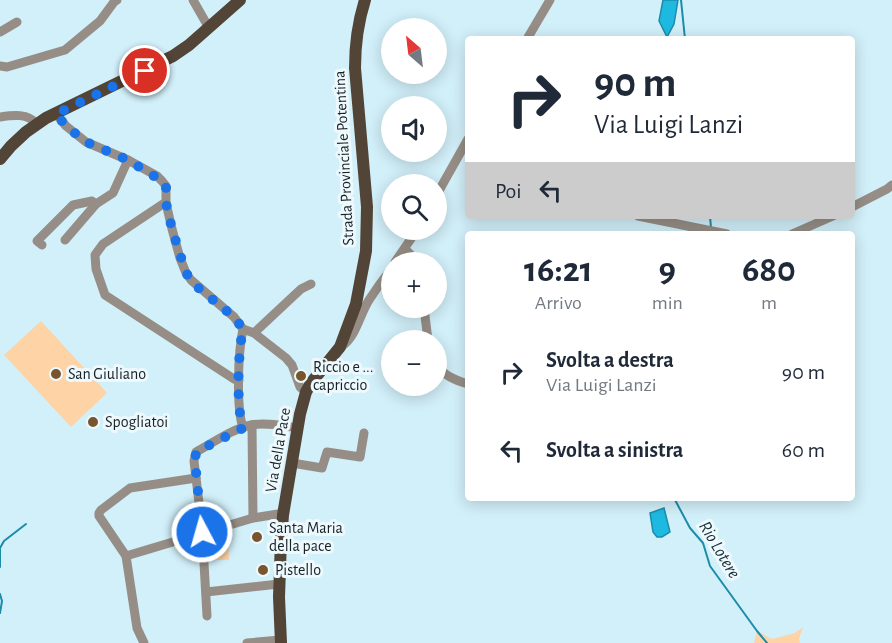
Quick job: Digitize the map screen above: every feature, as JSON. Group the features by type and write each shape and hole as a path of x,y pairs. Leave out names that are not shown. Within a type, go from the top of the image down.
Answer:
{"main road":[{"path":"0,159 18,139 37,124 173,56 189,45 240,0"},
{"name":"Strada Provinciale Potentina","path":"340,347 356,304 366,251 367,207 355,68 355,45 365,0"},
{"name":"Via della Pace","path":"281,641 279,584 283,515 300,414 306,392 312,381 340,347"}],"street":[{"path":"0,66 7,67 65,50 100,21 117,0"},
{"path":"193,0 209,28"},
{"path":"529,36 550,0"},
{"path":"0,32 17,22"},
{"path":"56,114 66,126 86,142 128,160 162,181 166,186 166,203 174,238 186,273 196,286 234,317 243,329 254,333 290,361 300,387 306,392"},
{"path":"0,117 25,116 37,124"},
{"path":"447,176 465,144"},
{"path":"65,240 96,204 113,193 128,160"},
{"path":"855,205 892,185"},
{"path":"42,245 38,241 73,205 92,201 96,204"},
{"path":"166,203 103,244 95,255 96,269 105,295 234,379 239,380"},
{"path":"653,219 712,231"},
{"path":"799,231 826,219"},
{"path":"403,252 411,240"},
{"path":"405,249 408,252"},
{"path":"254,333 301,289 311,284"},
{"path":"340,347 353,334 365,307 381,284"},
{"path":"243,329 240,344 240,420 248,426"},
{"path":"447,375 465,383"},
{"path":"207,616 196,452 248,426 272,424 298,428"},
{"path":"248,426 253,518"},
{"path":"292,463 322,468 327,452 360,457 364,433"},
{"path":"144,643 136,628 126,556 99,516 100,510 130,488 196,478"},
{"path":"126,556 253,518 283,515"},
{"path":"206,592 279,584"},
{"path":"247,643 281,641"}],"shaded area":[{"name":"San Giuliano","path":"41,321 107,393 71,427 4,355"},
{"path":"228,537 229,560 213,560 211,538"},
{"path":"803,627 800,643 754,643 757,631 772,639 795,633"}],"water":[{"path":"663,0 678,0 674,24 668,36 659,21"},
{"path":"664,508 670,532 657,537 653,532 650,513"}],"waterway":[{"name":"Rio Lotere","path":"681,0 685,36"},
{"name":"Rio Lotere","path":"710,219 711,228"},
{"name":"Rio Lotere","path":"676,501 690,528 703,543 710,566 767,643"},
{"path":"0,548 4,541 26,524"},
{"path":"0,549 0,567"},
{"path":"0,594 2,601 0,613"}],"place":[{"name":"San Giuliano","path":"56,374"},
{"name":"Riccio e ... capriccio","path":"301,376"},
{"name":"Spogliatoi","path":"93,422"},
{"name":"Santa Maria della pace","path":"257,537"},
{"name":"Pistello","path":"263,570"}],"route":[{"path":"145,71 56,114 66,126 86,142 128,160 162,181 166,186 166,203 186,273 196,286 234,317 243,329 240,344 239,380 240,420 243,428 196,452 202,532"}]}
